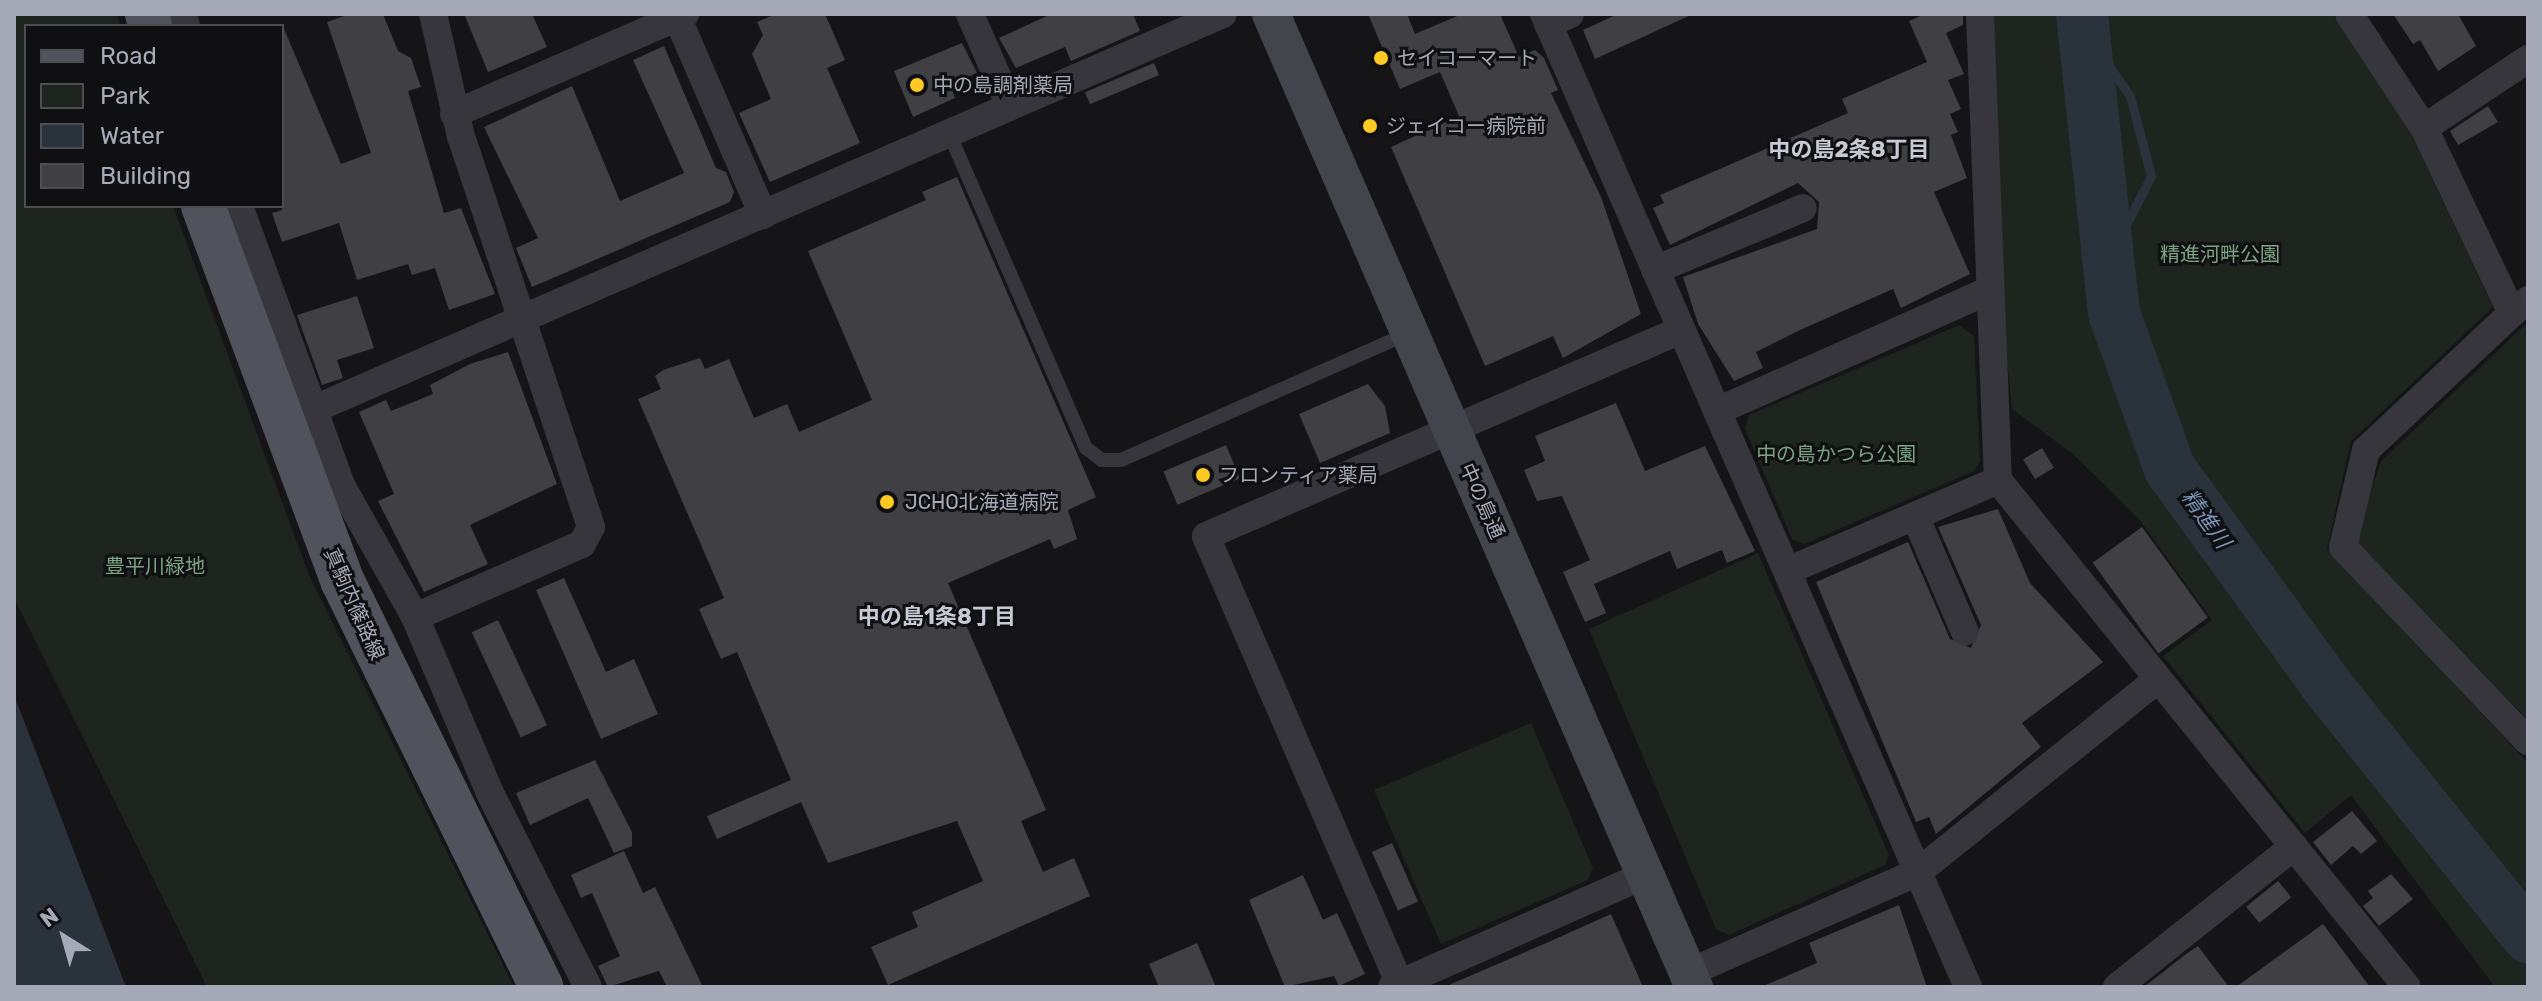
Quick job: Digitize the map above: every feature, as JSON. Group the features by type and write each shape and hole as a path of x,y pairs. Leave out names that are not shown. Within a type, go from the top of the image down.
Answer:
{"main road":[{"name":"真駒内篠路線","path":"204,208 343,582 541,987"}],"street":[{"path":"415,617 590,537 454,114 433,14"},
{"path":"970,14 1010,106"},
{"path":"312,410 1223,14"},
{"name":"中の島通","path":"1271,14 1691,980"},
{"path":"1980,14 1988,291 1998,480 2407,987"},
{"path":"2349,14 2424,128 2520,307 2366,450 2343,547 2528,741"},
{"path":"454,114 681,16 763,215"},
{"path":"1554,17 1655,270 1968,987"},
{"path":"2424,128 2528,59"},
{"path":"240,208 341,485 415,617 490,793 588,987"},
{"path":"1655,270 1803,208"},
{"path":"1717,411 1988,291"},
{"path":"1645,875 1398,986 1206,536 1681,330"},
{"path":"1787,571 1998,480"},
{"path":"1915,516 1965,632"},
{"path":"1691,980 1918,872 2158,679"},
{"path":"2117,987 2294,846"}],"lane":[{"path":"949,133 1086,448 1102,460 1121,460 1409,333"}],"green space":[{"name":"豊平川緑地","path":"14,14 117,14 120,24 24,24 24,208 174,208 309,575 514,987 207,987 14,598"},
{"name":"精進河畔公園","path":"1987,14 2332,14 2400,111 2493,307 2351,441 2327,549 2528,763 2528,987 2495,987 2351,795 2305,833 2163,656 2212,620 2139,519 2073,454 2012,409 1991,205"},
{"path":"2528,322 2528,720 2354,539 2381,461"},
{"name":"中の島かつら公園","path":"1959,325 1974,336 1980,461 1974,471 1804,544 1792,539 1745,429 1749,415"},
{"path":"1758,553 1889,855 1885,865 1729,935 1716,929 1589,629"},
{"path":"1531,723 1593,868 1588,880 1441,944 1374,790"}],"water":[{"path":"14,695 126,987 14,987"}],"building":[{"path":"350,14 383,14 398,51 411,58 421,87 408,91 444,213 461,208 495,294 449,310 435,268 412,275 408,264 357,280 339,223 282,242 272,213 284,208 284,29 341,164 371,153 327,22"},
{"path":"464,14 532,14 547,47 488,72"},
{"path":"776,14 825,14 845,60 827,68 860,143 770,182 739,113 771,99 752,54 763,35 757,22"},
{"path":"1051,14 1133,14 1140,31 1071,61 1065,47 1016,68 999,38"},
{"path":"1368,14 1407,14 1415,34 1462,14 1500,14 1519,57 1535,50 1544,58 1558,90 1551,93 1601,197 1641,314 1563,358 1553,336 1485,366 1391,147 1459,116 1440,72 1400,89"},
{"path":"1618,14 1693,14 1595,59 1583,30"},
{"path":"1925,14 1963,14 1963,25 1946,33 1964,74 1948,80 1961,109 1950,114 1958,132 1951,135 1967,178 1934,192 1970,274 1901,308 1893,289 1800,330 1756,352 1763,368 1734,381 1698,324 1683,277 1817,229 1819,202 1798,183 1670,245 1653,208 1664,203 1660,195 1848,113 1842,99 1927,62 1909,21"},
{"path":"2393,14 2458,14 2476,46 2438,71 2420,40 2413,44"},
{"path":"962,43 977,73 950,85 955,98 913,117 894,71"},
{"path":"664,46 716,168 726,172 734,192 730,202 532,287 516,248 538,238 484,127 572,86 620,201 684,173 633,60"},
{"path":"1154,63 1159,75 1090,104 1085,92"},
{"path":"2488,106 2498,122 2458,145 2450,131"},
{"path":"957,177 1096,497 1068,510 1077,539 1054,549 1050,539 948,583 1046,810 1021,821 1043,872 1074,858 1090,896 888,985 871,947 918,927 912,912 983,881 957,821 828,863 801,802 717,839 707,816 791,780 737,652 721,659 699,609 724,598 638,399 661,389 655,376 663,370 700,358 705,369 729,359 754,418 787,404 799,432 872,400 808,251 926,200 922,192"},
{"path":"357,296 374,348 337,360 343,378 322,385 297,315"},
{"path":"508,352 557,484 470,525 488,564 424,592 378,501 394,494 359,412 386,400 391,411 433,394 430,385 470,364"},
{"path":"1368,384 1385,406 1390,433 1320,463 1299,414"},
{"path":"1616,403 1645,471 1705,446 1755,551 1727,563 1722,550 1677,569 1670,551 1594,584 1606,613 1585,622 1563,572 1590,560 1562,496 1537,501 1524,470 1545,461 1535,436"},
{"path":"1226,445 1240,478 1177,505 1163,472"},
{"path":"2042,448 2054,468 2035,479 2023,459"},
{"path":"1998,509 2030,583 2103,662 2022,723 2041,747 1936,834 1929,817 1916,822 1816,582 1908,542 1950,639 1971,648 1981,625 1938,527"},
{"path":"2142,527 2208,618 2158,653 2093,563"},
{"path":"564,578 606,672 634,659 658,714 601,739 536,590"},
{"path":"498,620 547,725 521,737 472,632"},
{"path":"595,760 632,832 632,846 614,853 588,798 530,825 516,793"},
{"path":"2352,811 2377,841 2361,854 2353,846 2331,865 2313,842"},
{"path":"1392,843 1418,901 1398,910 1372,852"},
{"path":"624,851 643,893 655,887 703,987 667,987 659,971 608,987 598,966 620,956 592,893 581,898 571,875"},
{"path":"2391,874 2413,899 2379,926 2363,906 2373,898 2368,891"},
{"path":"1303,875 1323,920 1337,913 1365,974 1339,986 1334,976 1285,987 1249,900"},
{"path":"2278,881 2291,897 2259,923 2246,907"},
{"path":"1899,905 1927,987 1761,987 1817,963 1809,943"},
{"path":"1611,914 1643,987 1444,987 1544,944"},
{"path":"2323,924 2370,987 2236,987"},
{"path":"1197,943 1216,987 1159,987 1149,964"},
{"path":"2198,946 2229,987 2144,987 2186,954"}],"waterway":[{"name":"精進川","path":"2082,14 2114,313 2170,469 2327,686 2528,937"},
{"path":"2085,31 2130,96 2151,176 2112,252"}],"place":[{"name":"セイコーマート","path":"1381,58"},
{"name":"中の島調剤薬局","path":"917,85"},
{"name":"ジェイコー病院前","path":"1370,126"},
{"name":"フロンティア薬局","path":"1203,475"},
{"name":"JCHO北海道病院","path":"887,502"}],"district":[{"name":"中の島2条8丁目","path":"1849,150"},
{"name":"中の島1条8丁目","path":"937,617"}]}
